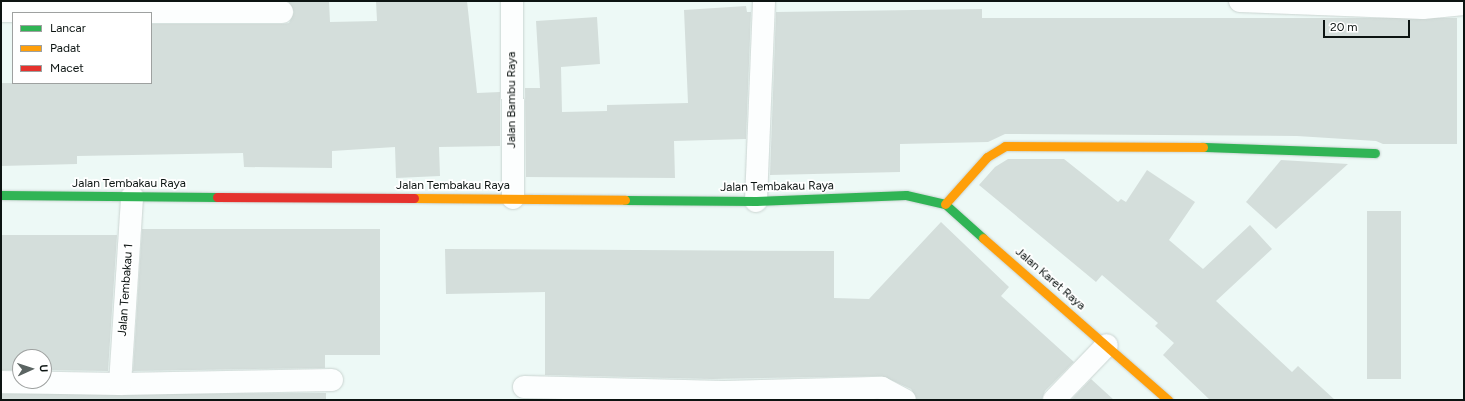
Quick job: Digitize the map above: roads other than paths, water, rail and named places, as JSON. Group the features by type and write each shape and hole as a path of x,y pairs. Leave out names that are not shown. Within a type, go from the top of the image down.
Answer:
{"street":[{"name":"Jalan Bambu Raya","path":"512,1 513,198"},
{"path":"756,201 764,1"},
{"path":"1240,1 1424,5 1464,4"},
{"path":"1,11 209,7 282,12"},
{"path":"945,204 987,157 1005,146 1297,148 1375,153"},
{"name":"Jalan Tembakau Raya","path":"1,195 756,201 906,195"},
{"name":"Jalan Karet Raya","path":"906,195 945,204 1108,345 1168,400"},
{"name":"Jalan Tembakau 1","path":"120,384 132,196"},
{"path":"1054,400 1108,345"},
{"path":"1,382 98,392 120,384 221,391 332,380"},
{"path":"524,387 597,393 724,396 842,394 882,388 905,400"}]}
